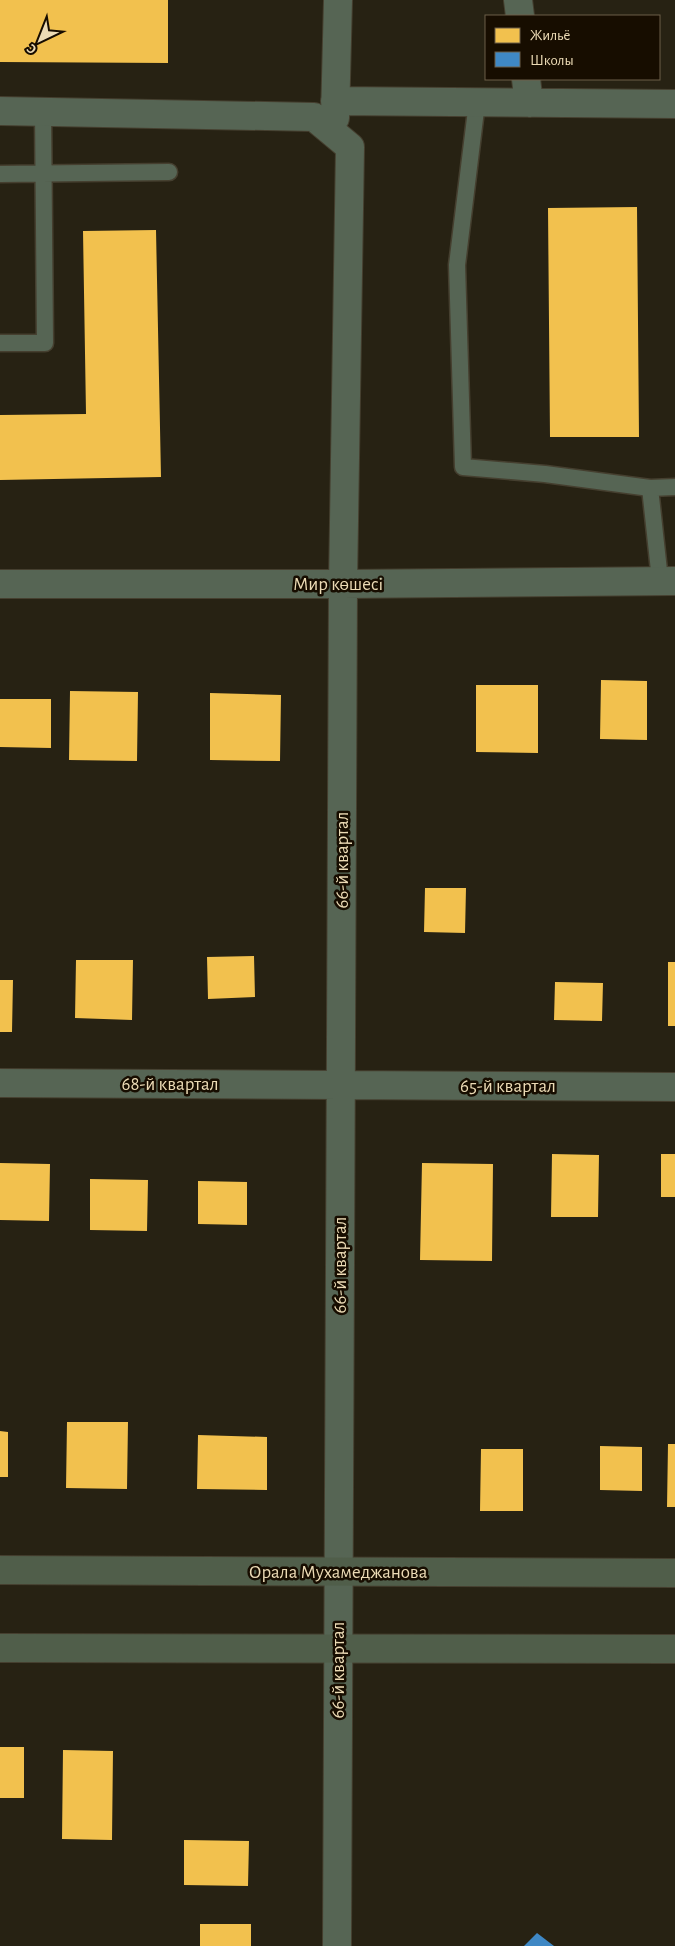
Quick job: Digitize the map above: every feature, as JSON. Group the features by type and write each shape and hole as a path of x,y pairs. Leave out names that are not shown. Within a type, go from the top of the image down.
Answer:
{"street":[{"path":"335,135 338,0"},
{"path":"518,0 520,15"},
{"path":"336,101 477,102 528,91 675,104"},
{"path":"0,111 314,117 335,135"},
{"name":"66-й квартал","path":"335,135 350,147 343,584 337,1946"},
{"name":"Мир көшесі","path":"0,584 343,584 668,580"},
{"name":"68-й квартал","path":"0,1083 341,1085"},
{"name":"65-й квартал","path":"341,1085 675,1086"},
{"name":"Орала Мухамеджанова","path":"0,1570 675,1573"},
{"path":"0,1648 675,1649"}],"lane":[{"path":"477,102 456,265 463,467 545,474 650,488 675,488"},
{"path":"0,343 45,343 42,173 43,111"},
{"path":"0,174 169,172"},
{"path":"650,488 668,580"}],"building: Жильё":[{"path":"0,0 168,0 168,63 0,62"},
{"path":"637,207 639,437 550,437 548,208"},
{"path":"156,230 161,477 0,480 0,415 86,414 83,231"},
{"path":"601,680 647,681 647,740 600,739"},
{"path":"476,685 538,685 538,753 476,752"},
{"path":"70,691 138,692 137,761 69,760"},
{"path":"210,693 281,695 280,761 210,760"},
{"path":"0,699 51,699 51,748 0,747"},
{"path":"425,888 466,888 465,933 424,932"},
{"path":"254,956 255,997 208,999 207,957"},
{"path":"76,960 133,960 132,1020 75,1018"},
{"path":"668,962 675,962 675,1026 668,1026"},
{"path":"0,980 13,980 12,1032 0,1032"},
{"path":"555,982 603,983 602,1021 554,1020"},
{"path":"552,1154 599,1155 598,1217 551,1217"},
{"path":"661,1154 675,1154 675,1197 661,1197"},
{"path":"0,1163 50,1164 49,1221 0,1220"},
{"path":"422,1163 493,1164 492,1261 420,1260"},
{"path":"90,1179 148,1180 147,1231 90,1230"},
{"path":"198,1181 247,1182 247,1225 198,1224"},
{"path":"67,1422 128,1422 127,1489 66,1488"},
{"path":"0,1431 8,1432 8,1477 0,1477"},
{"path":"198,1435 267,1437 267,1490 197,1489"},
{"path":"668,1444 675,1444 675,1507 667,1507"},
{"path":"600,1446 642,1447 642,1491 600,1490"},
{"path":"481,1449 523,1449 523,1511 480,1511"},
{"path":"0,1747 24,1747 24,1798 0,1798"},
{"path":"63,1750 113,1751 112,1840 62,1839"},
{"path":"184,1840 249,1841 248,1886 184,1885"},
{"path":"200,1924 251,1924 251,1946 200,1946"}],"building: Школы":[{"path":"537,1933 554,1946 524,1946"}]}
